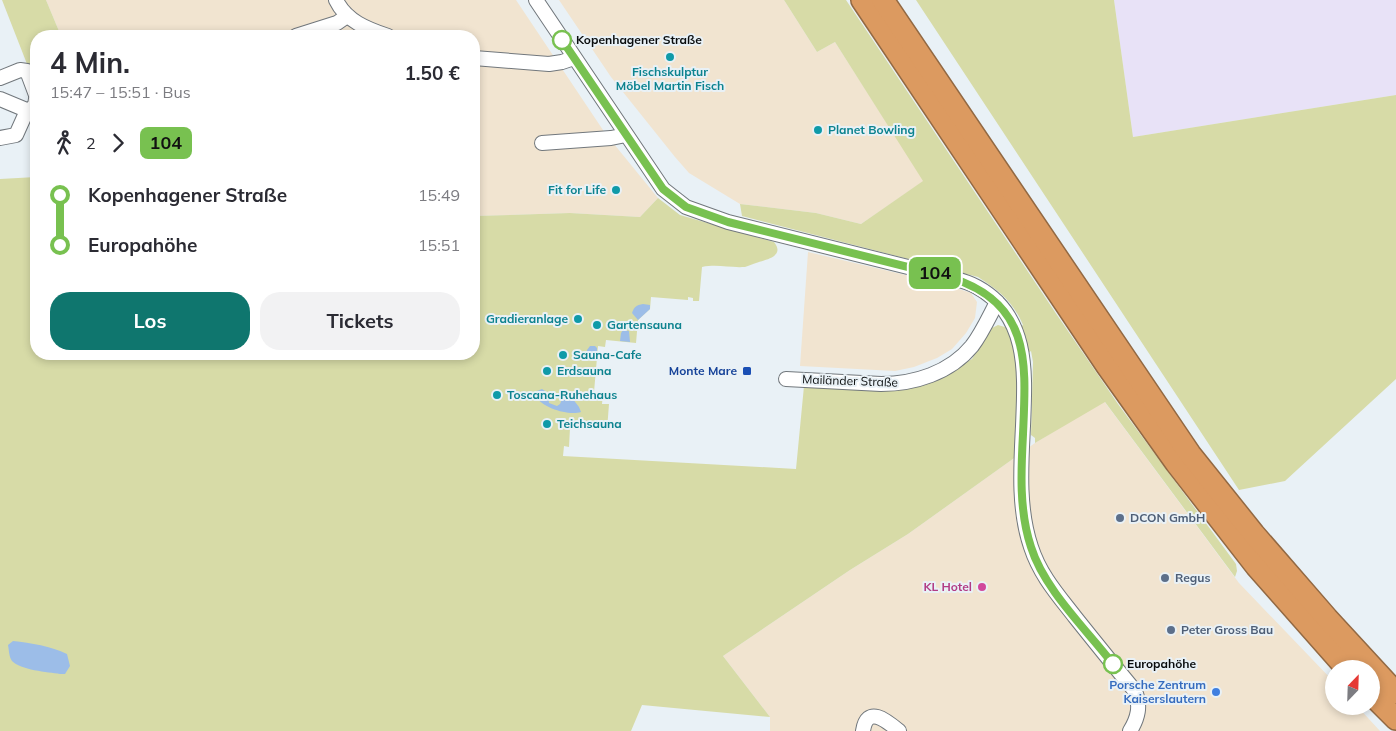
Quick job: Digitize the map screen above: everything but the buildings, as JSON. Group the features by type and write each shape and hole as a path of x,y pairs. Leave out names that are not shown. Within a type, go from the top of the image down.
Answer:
{"highway":[{"path":"862,0 1107,366 1176,463 1256,566 1339,660"},
{"path":"882,0 1190,454 1278,562 1396,693"},
{"path":"1380,703 1396,719"}],"street":[{"path":"336,0 347,16 358,24 373,30"},
{"path":"536,0 663,189 686,207 728,222 952,278 977,287 997,302 1013,325 1019,338 1023,356 1025,387 1022,483 1024,523 1030,546 1049,585 1135,691 1139,700 1139,709 1136,721 1130,731"},
{"path":"315,30 337,23 347,16"},
{"path":"480,58 550,64 574,58"},
{"path":"0,78 20,70 26,71 30,81"},
{"path":"0,99 30,107"},
{"path":"0,138 16,135 25,115 30,111"},
{"path":"542,143 626,135"},
{"name":"Mailänder Straße","path":"786,379 897,384 925,378 946,367 972,346 997,302"},
{"path":"864,731 864,724 869,718 877,716 885,719 899,731"}],"shaded area":[{"path":"46,0 516,0 605,133 658,198 640,217 570,213 480,216 480,30 58,30"},
{"path":"559,0 784,0 817,52 835,42 924,181 861,224 816,213 740,204 689,173 611,77"},
{"path":"1114,0 1396,0 1396,95 1133,137"},
{"path":"808,252 944,284 971,293 977,302 975,318 966,333 952,349 937,358 914,367 895,371 800,366"},
{"name":"Europahöhe","path":"1104,401 1239,583 1325,673 1325,715 1365,715 1380,731 770,731 770,717 723,656 850,570 908,534 1035,443"}],"green space":[{"path":"2,0 46,0 58,30 30,30 30,72"},
{"path":"784,0 846,0 1118,404 1236,564 1237,571 1235,577 1105,402 1035,443 1035,438 1031,435 1033,362 1031,351 1018,360 1017,456 908,534 850,570 723,656 770,717 642,705 631,731 0,731 0,179 30,177 30,360 480,360 480,216 570,213 640,217 658,198 680,215 774,242 777,247 776,254 768,259 745,267 702,267 699,301 693,301 693,298 688,297 688,300 651,297 650,309 638,320 636,343 606,340 605,347 598,346 594,392 603,393 602,404 609,404 607,430 570,428 569,447 564,446 563,456 796,469 804,386 881,390 950,371 972,359 992,328 998,325 1008,328 1012,333 1023,325 1019,316 1004,297 978,277 742,216 740,204 816,213 861,224 923,181 835,42 817,52"},
{"path":"916,0 1114,0 1133,137 1396,95 1396,379 1285,481 1239,490"}],"water":[{"path":"643,304 650,305 650,309 638,320 632,313 636,307"},
{"path":"623,330 629,331 630,342 620,341"},
{"path":"590,346 597,348 597,360 586,359 587,350"},
{"path":"542,389 548,393 549,403 557,406 560,404 564,394 569,394 581,412 563,412 544,405 536,397 537,391"},
{"path":"13,641 41,645 61,651 67,654 70,666 65,674 21,667 10,658 8,645"}],"bus line":[{"name":"104","path":"562,40 663,189 686,207 728,222 952,278 977,287 997,302 1010,319 1019,338 1023,356 1025,387 1022,483 1024,523 1030,546 1049,585 1113,664"}],"place":[{"name":"Kopenhagener Straße","path":"562,40"},
{"name":"Fischskulptur Möbel Martin Fisch","path":"670,57"},
{"name":"Planet Bowling","path":"818,130"},
{"name":"Fit for Life","path":"616,190"},
{"name":"Gradieranlage","path":"578,319"},
{"name":"Gartensauna","path":"597,325"},
{"name":"Sauna-Cafe","path":"563,355"},
{"name":"Erdsauna","path":"547,371"},
{"name":"Monte Mare","path":"747,371"},
{"name":"Toscana-Ruhehaus","path":"497,395"},
{"name":"Teichsauna","path":"547,424"},
{"name":"DCON GmbH","path":"1120,518"},
{"name":"Regus","path":"1165,578"},
{"name":"KL Hotel","path":"982,587"},
{"name":"Peter Gross Bau","path":"1171,630"},
{"name":"Europahöhe","path":"1113,664"},
{"name":"Porsche Zentrum Kaiserslautern","path":"1216,692"}]}
